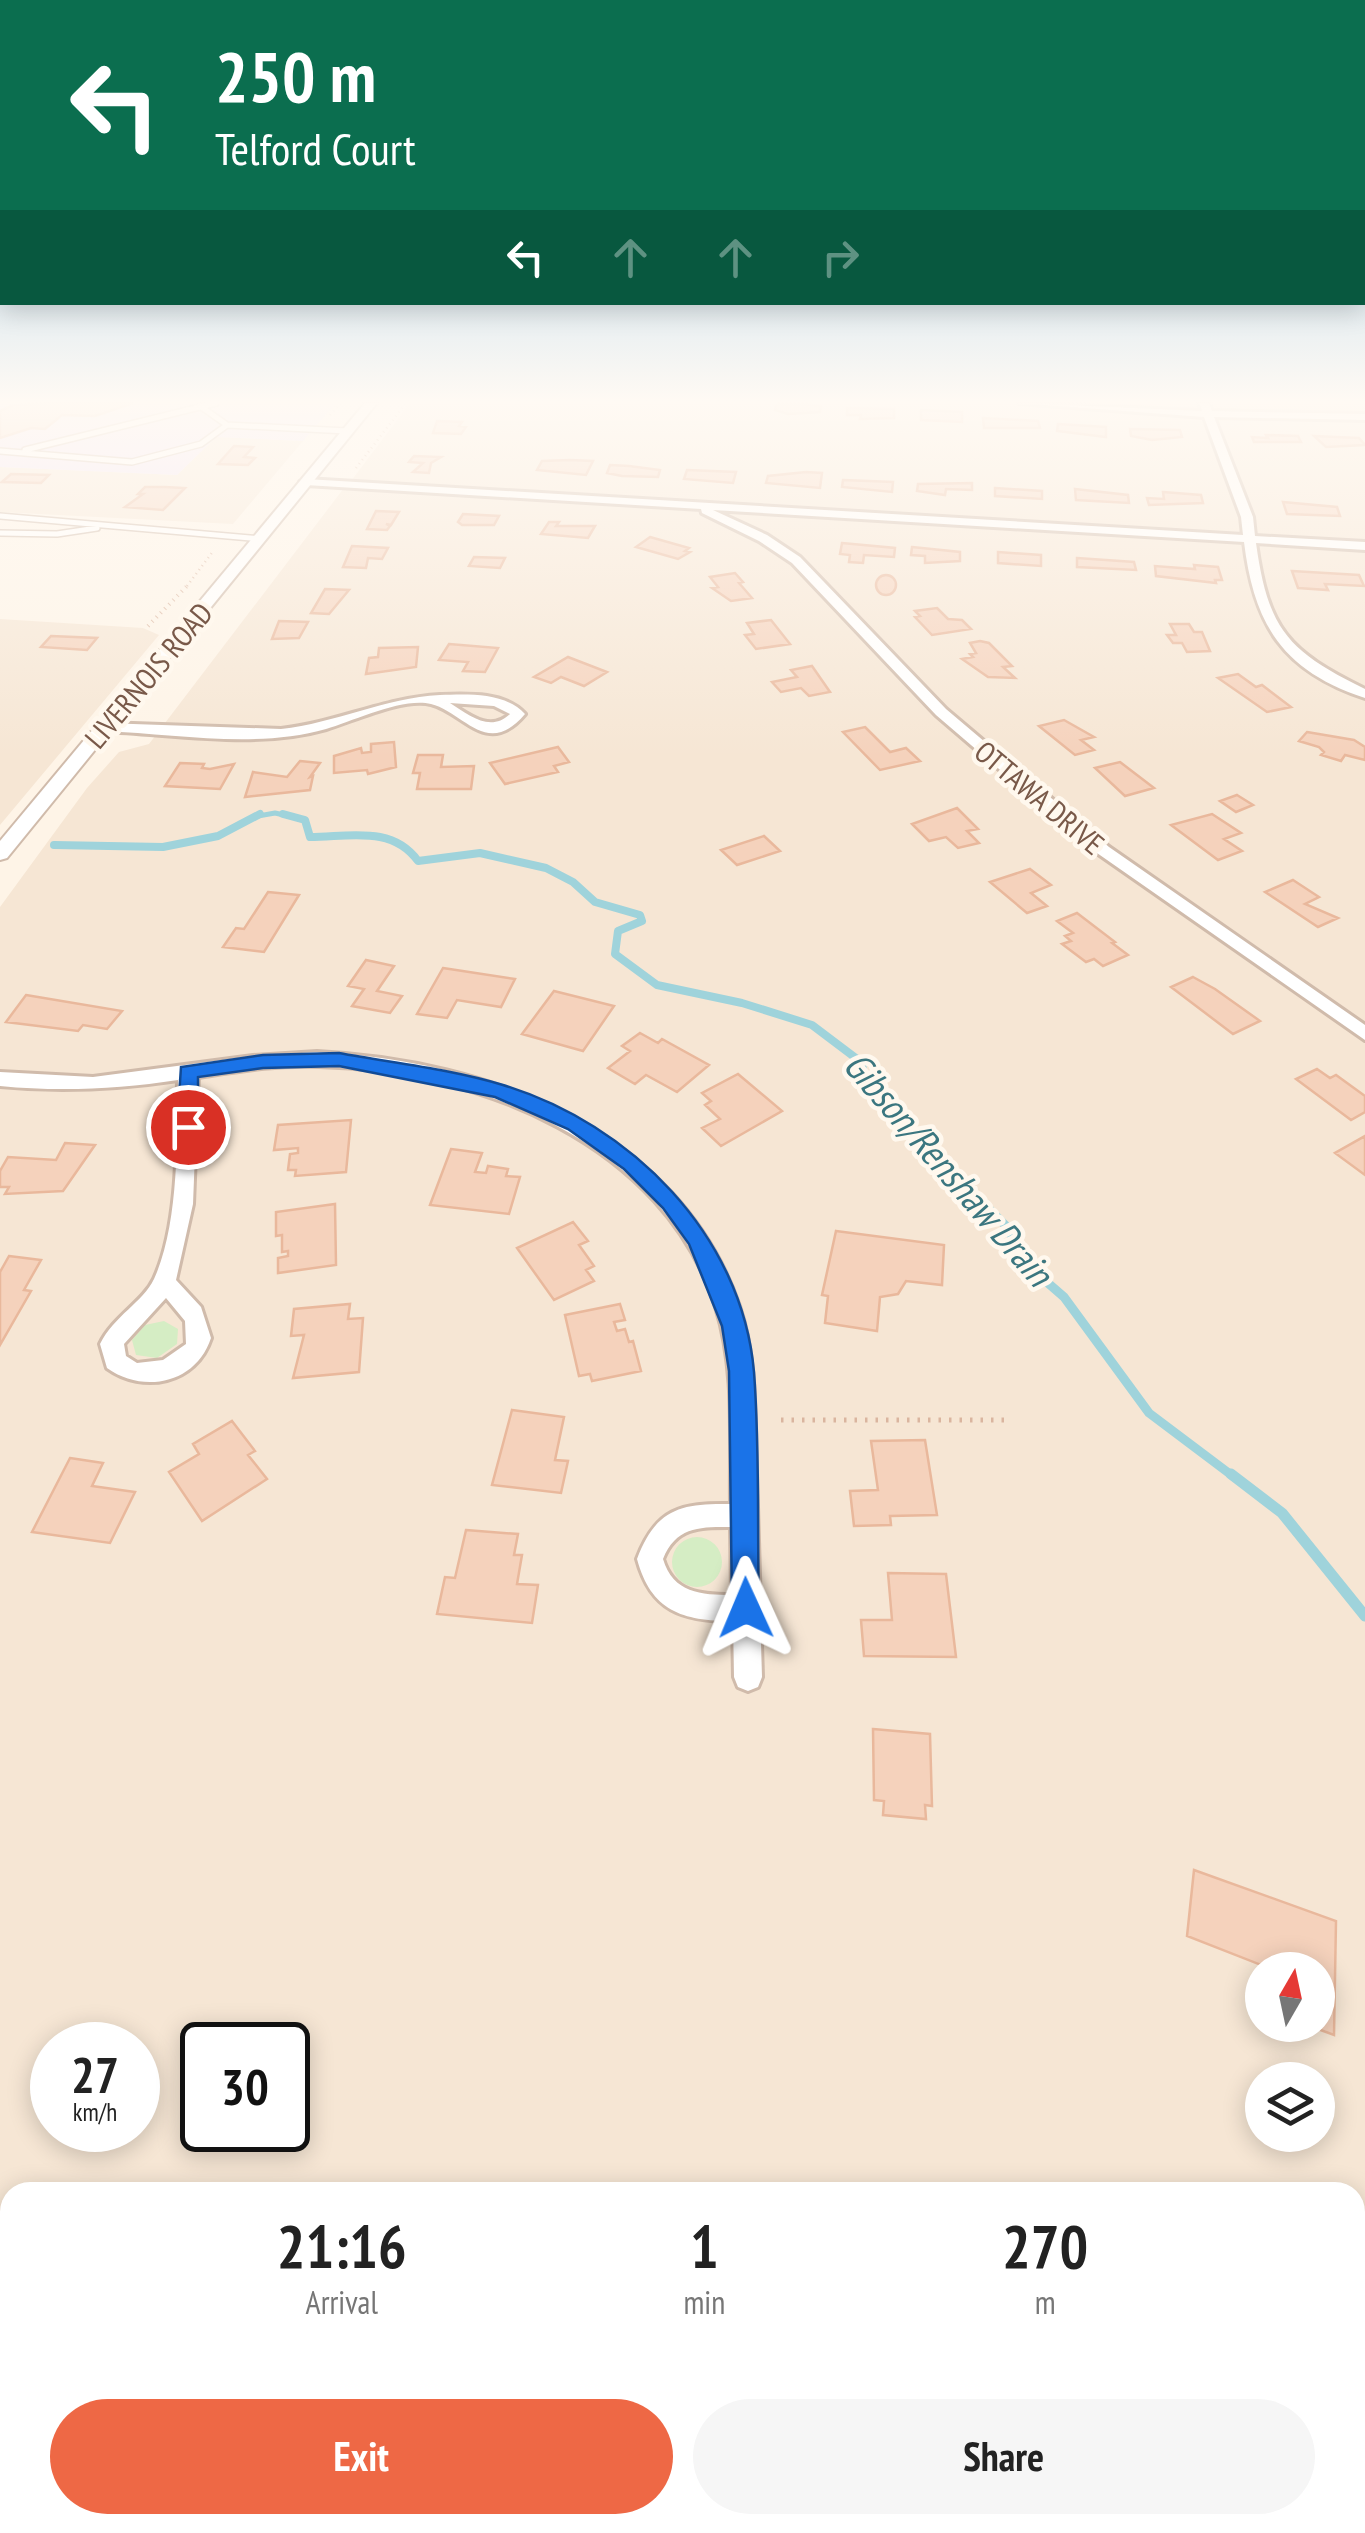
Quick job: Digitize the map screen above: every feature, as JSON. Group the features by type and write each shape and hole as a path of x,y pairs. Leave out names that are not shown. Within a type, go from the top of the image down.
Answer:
{"street":[{"name":"LIVERNOIS ROAD","path":"0,854 274,521"},
{"name":"OTTAWA DRIVE","path":"730,521 804,567 941,712 1103,850 1365,1034"},
{"path":"742,527 759,521"},
{"path":"954,521 1365,546"},
{"path":"1246,521 1259,591 1282,642 1308,666 1365,694"},
{"path":"104,726 282,733 326,726 394,704 434,700 505,703 518,714 504,725 476,726 434,700"},
{"path":"0,1079 102,1083 304,1059 366,1063 499,1091 552,1112 604,1141 671,1202 699,1241 723,1291 742,1371 748,1677"},
{"path":"164,1282 183,1180 188,1072"},
{"path":"744,1516 674,1522 654,1542 650,1559 657,1585 679,1602 700,1608 746,1608"}],"lane":[{"path":"79,521 261,538"},
{"path":"0,532 57,534 116,525"}],"path":[{"path":"148,626 204,568 226,536"},
{"path":"781,1420 1007,1420"}],"shaded area":[{"path":"179,521 235,521 233,524"},
{"path":"319,521 891,521 1365,550 1365,2182 0,2182 0,907 87,788 119,752 149,744"},
{"path":"1009,521 1365,521 1365,543"},
{"path":"0,619 143,628 159,635 0,825"}],"green space":[{"path":"164,1321 178,1329 177,1344 157,1358 136,1355 132,1340 145,1325"},
{"path":"697,1537 714,1545 722,1562 714,1579 697,1587 680,1579 672,1562 680,1545"}],"building":[{"path":"371,521 393,521 386,524 390,526 387,530 367,529"},
{"path":"458,521 496,521 494,525"},
{"path":"549,522 559,522 556,526 595,526 588,538 541,534"},
{"path":"650,537 689,548 685,551 690,552 678,559 636,547"},
{"path":"842,543 895,548 894,557 864,555 863,563 849,562 850,555 840,554"},
{"path":"352,546 388,548 382,559 368,558 366,568 343,567"},
{"path":"912,547 960,552 960,561 925,563 925,556 911,555"},
{"path":"998,552 1041,555 1041,566 998,563"},
{"path":"474,557 505,558 500,568 469,566"},
{"path":"1077,558 1134,562 1136,570 1077,567"},
{"path":"1194,565 1218,567 1222,580 1215,580 1216,583 1156,576 1155,566 1195,569"},
{"path":"1292,571 1359,575 1364,586 1325,584 1328,590 1298,588"},
{"path":"735,573 752,598 731,601 712,588 718,587 710,577"},
{"path":"886,575 896,585 886,595 876,585"},
{"path":"325,589 349,590 329,614 311,613"},
{"path":"937,608 948,619 962,620 971,629 932,635 915,617 920,616 915,611"},
{"path":"771,620 790,644 756,649 745,635 754,634 747,623"},
{"path":"279,621 308,622 299,638 272,639"},
{"path":"1170,624 1189,624 1194,632 1202,632 1210,651 1187,652 1182,643 1173,643 1167,635 1176,635"},
{"path":"51,636 97,638 87,650 41,647"},
{"path":"970,643 989,643 1012,666 1003,667 1015,678 988,677 962,659 973,657 970,654 976,653"},
{"path":"449,644 498,648 485,672 463,671 468,662 439,660"},
{"path":"418,647 416,667 366,674 369,658 378,657 379,648"},
{"path":"568,657 607,672 584,686 561,677 551,683 534,677"},
{"path":"812,666 830,692 809,696 801,688 781,692 772,682 797,677 791,670"},
{"path":"1238,674 1256,687 1262,685 1291,707 1267,712 1218,678"},
{"path":"1064,720 1094,737 1081,740 1094,750 1075,755 1039,726"},
{"path":"865,727 890,752 906,748 920,761 880,770 843,732"},
{"path":"1307,732 1354,740 1365,747 1365,760 1345,755 1341,761 1321,755 1324,752 1319,747 1299,741"},
{"path":"394,742 396,767 368,774 367,770 334,773 334,756 361,748 362,753 371,752 371,744"},
{"path":"558,747 569,762 554,766 558,772 505,784 490,763"},
{"path":"418,755 443,755 441,767 474,766 471,789 417,789 420,773 413,773"},
{"path":"300,761 320,763 310,777 313,776 310,790 245,797 253,772 287,777"},
{"path":"1120,762 1154,788 1125,796 1095,768"},
{"path":"180,763 204,764 202,768 210,769 234,764 220,789 165,786"},
{"path":"1237,795 1253,805 1236,812 1220,801"},
{"path":"957,808 978,829 967,831 979,843 958,848 946,837 929,841 912,824"},
{"path":"1212,814 1241,833 1224,839 1242,851 1218,860 1171,825"},
{"path":"764,836 780,851 737,865 721,850"},
{"path":"1030,869 1051,885 1031,893 1047,906 1027,913 990,882"},
{"path":"1293,880 1319,897 1305,904 1338,918 1318,927 1265,892"},
{"path":"268,892 299,895 264,952 223,947 236,928 244,929"},
{"path":"1077,913 1128,955 1103,966 1094,959 1086,962 1062,944 1071,941 1065,936 1073,933 1057,921"},
{"path":"366,960 394,966 377,991 402,996 390,1013 352,1006 364,989 348,986"},
{"path":"443,968 515,979 501,1007 457,1000 447,1018 417,1014"},
{"path":"1193,977 1260,1021 1233,1034 1171,987"},
{"path":"554,991 614,1006 583,1051 522,1034"},
{"path":"26,995 122,1011 107,1029 83,1025 78,1031 6,1022"},
{"path":"640,1033 658,1043 662,1039 709,1065 677,1092 646,1075 635,1084 608,1068 630,1051 622,1046"},
{"path":"1317,1069 1330,1078 1336,1075 1365,1096 1365,1112 1351,1120 1296,1079"},
{"path":"738,1074 782,1111 721,1146 702,1128 720,1119 705,1105 711,1101 702,1093"},
{"path":"351,1120 346,1172 295,1176 296,1170 288,1170 290,1154 298,1153 298,1148 274,1150 278,1125"},
{"path":"1365,1136 1365,1175 1335,1153"},
{"path":"65,1143 95,1145 63,1191 5,1194 9,1187 0,1187 0,1171 8,1157 56,1160"},
{"path":"451,1149 482,1153 475,1172 486,1173 488,1166 508,1169 506,1176 520,1177 509,1214 430,1205"},
{"path":"335,1204 336,1265 278,1273 278,1258 288,1256 288,1251 282,1252 282,1235 276,1236 276,1212"},
{"path":"573,1222 588,1241 579,1245 594,1266 586,1270 594,1281 554,1300 517,1248"},
{"path":"836,1231 944,1245 942,1285 906,1281 898,1294 880,1297 877,1331 825,1323 828,1296 822,1295"},
{"path":"9,1256 41,1260 24,1290 31,1291 0,1345 0,1272"},
{"path":"350,1304 348,1319 363,1318 359,1372 293,1378 304,1335 291,1336 294,1309"},
{"path":"620,1304 625,1320 614,1322 617,1331 625,1329 629,1342 633,1341 641,1371 592,1381 590,1374 579,1376 565,1315"},
{"path":"512,1410 564,1417 555,1460 568,1461 561,1493 492,1485"},
{"path":"232,1421 255,1451 248,1455 267,1479 202,1521 169,1472 199,1454 193,1444"},
{"path":"925,1440 937,1515 890,1516 891,1525 854,1526 850,1491 878,1490 871,1441"},
{"path":"70,1458 103,1463 92,1486 135,1492 110,1543 32,1532"},
{"path":"466,1530 518,1534 514,1555 522,1555 517,1584 538,1585 532,1623 437,1614 445,1577 455,1578"},
{"path":"888,1573 946,1574 956,1657 864,1656 861,1620 892,1620"},
{"path":"873,1729 930,1734 932,1806 925,1805 926,1819 883,1815 884,1801 874,1800"},
{"path":"1194,1870 1336,1921 1335,1978 1335,1952 1245,1952 1245,1959 1187,1936"}],"waterway":[{"name":"Gibson/Renshaw Drain","path":"255,817 275,813 293,817"},
{"name":"Gibson/Renshaw Drain","path":"255,817 260,814"},
{"name":"Gibson/Renshaw Drain","path":"283,814 305,820 310,837 383,838 396,842 418,861 480,853 546,868 573,882 595,902 640,915 642,921 618,931 615,954 657,985 742,1003 812,1025 861,1062 868,1087 889,1108"},
{"name":"Gibson/Renshaw Drain","path":"54,845 163,847 218,836 255,817"},
{"name":"Gibson/Renshaw Drain","path":"886,1106 1009,1229 1018,1257 1064,1297 1149,1413 1234,1477"},
{"name":"Gibson/Renshaw Drain","path":"1231,1474 1282,1513 1365,1616"}],"route":[{"path":"188,1127 188,1072 263,1062 339,1060 445,1077 499,1091 576,1124 632,1164 671,1202 699,1241 712,1264 734,1326 742,1371 746,1608"}]}
